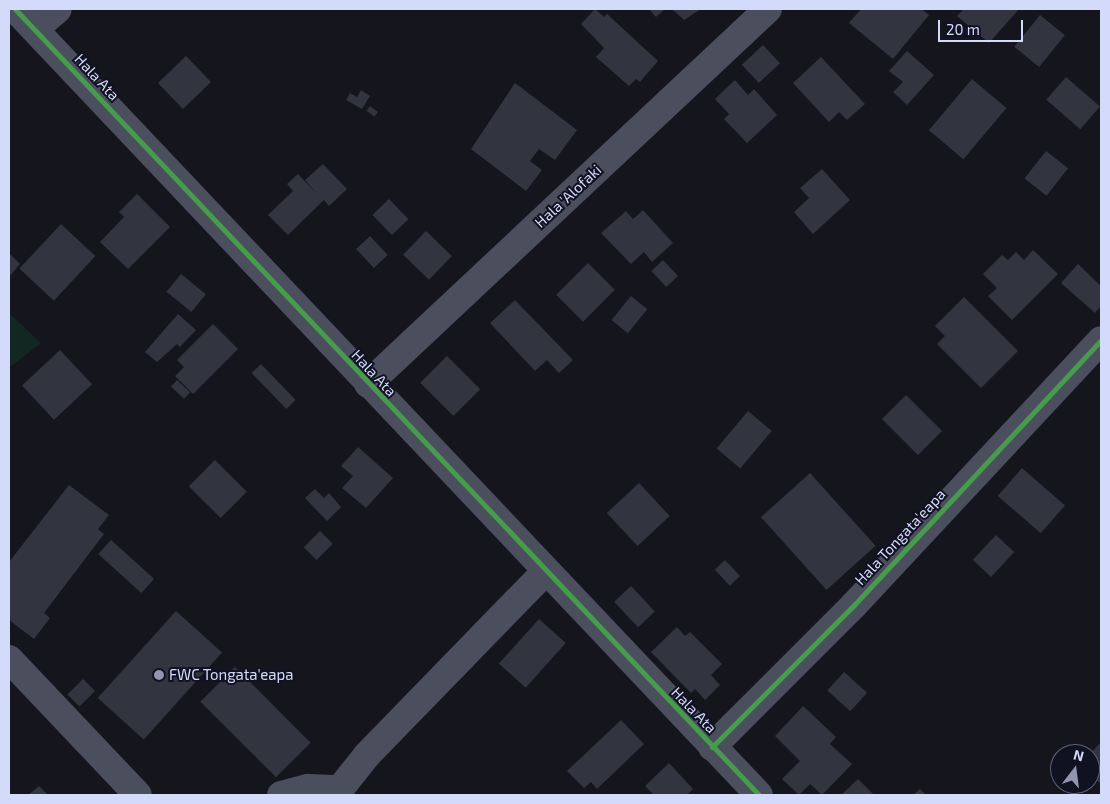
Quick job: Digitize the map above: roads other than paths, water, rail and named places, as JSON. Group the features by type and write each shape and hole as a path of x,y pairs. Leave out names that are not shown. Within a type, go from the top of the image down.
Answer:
{"street":[{"name":"Hala Ata","path":"15,9 544,573 759,795"},
{"path":"35,29 58,9"},
{"name":"Hala 'Alofaki","path":"368,384 768,9"},
{"name":"Hala Tongata'eapa","path":"712,747 854,605 1101,340"},
{"path":"281,795 308,788 343,792 367,755 544,573"},
{"path":"9,658 138,795"}],"place":[{"name":"FWC Tongata'eapa","path":"159,675"}]}
